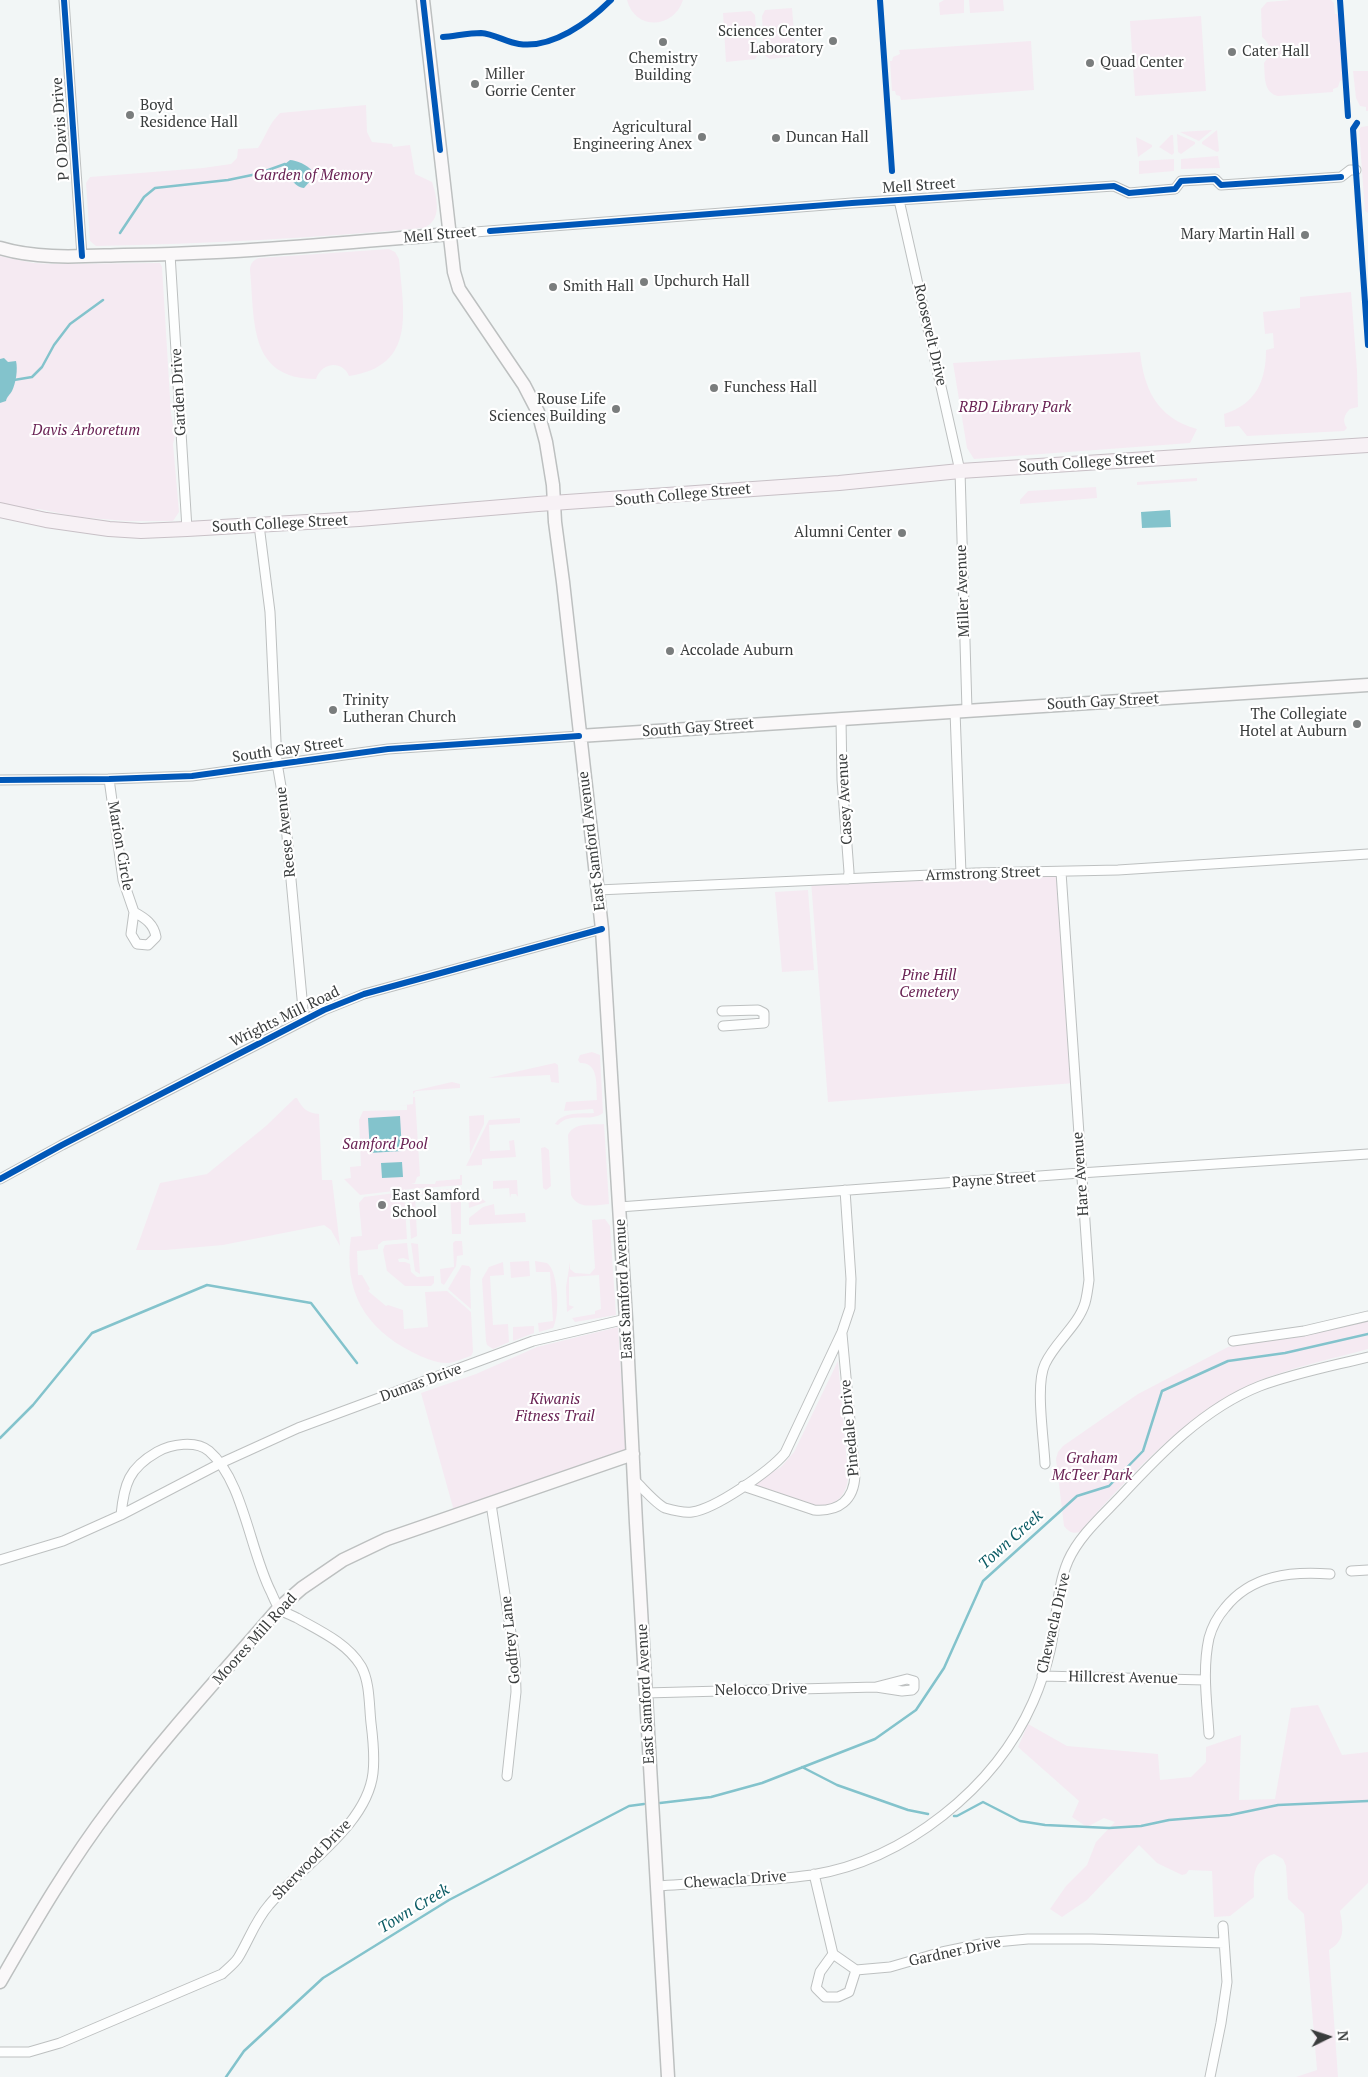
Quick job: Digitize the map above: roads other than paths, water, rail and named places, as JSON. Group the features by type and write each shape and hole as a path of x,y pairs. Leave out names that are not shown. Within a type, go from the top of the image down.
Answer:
{"main road":[{"name":"South College Street","path":"0,510 46,520 109,529 141,531 187,529 359,520 839,483 960,471 1368,445"}],"street":[{"name":"P O Davis Drive","path":"64,0 82,256"},
{"name":"East Samford Avenue","path":"423,0 454,272 460,289 524,385 538,412 550,465 602,929 634,1454 645,1693 668,2077"},
{"name":"Mell Street","path":"0,248 46,256 245,252 449,234 899,200 1114,186 1129,193 1175,189 1181,181 1215,179 1221,185 1269,182 1341,176 1350,170 1356,170"},
{"name":"Roosevelt Drive","path":"899,200 960,471"},
{"name":"Garden Drive","path":"170,254 187,529"},
{"name":"Miller Avenue","path":"960,471 961,874"},
{"name":"Reese Avenue","path":"259,524 270,612 277,763 284,804 304,1020"},
{"name":"South Gay Street","path":"0,780 192,776 388,749 1368,686"},
{"name":"Casey Avenue","path":"841,719 842,780 850,872 848,880"},
{"name":"Marion Circle","path":"109,779 124,880 134,912"},
{"name":"Armstrong Street","path":"598,890 961,874 1061,872 1368,854"},
{"name":"Hare Avenue","path":"1045,1464 1041,1387 1043,1371 1054,1347 1081,1312 1086,1302 1089,1280 1080,1173 1061,872"},
{"name":"Wrights Mill Road","path":"0,1179 62,1144 304,1020 364,994 602,929"},
{"path":"722,1011 758,1010 764,1013 766,1017 764,1023 723,1026"},
{"name":"Payne Street","path":"619,1207 1368,1154"},
{"name":"Pinedale Drive","path":"634,1480 664,1508 690,1513 713,1504 743,1486 777,1462 785,1453 842,1332 850,1308 851,1280 845,1190"},
{"path":"1233,1341 1304,1331 1368,1316"},
{"name":"Dumas Drive","path":"0,1560 63,1541 120,1515 221,1463 298,1428 533,1341 626,1319"},
{"name":"Pinedale Drive","path":"743,1486 814,1510 825,1511 844,1504 851,1495 855,1485 855,1475 842,1332"},
{"name":"Chewacla Drive","path":"657,1886 814,1874 859,1862 891,1849 938,1821 979,1784 1016,1734 1033,1702 1050,1651 1058,1601 1068,1561 1094,1525 1161,1454 1195,1424 1235,1398 1259,1386 1368,1357"},
{"path":"120,1515 126,1482 148,1457 167,1447 177,1445 197,1446 207,1450 221,1463 234,1487 264,1579 279,1608"},
{"name":"Moores Mill Road","path":"0,1982 74,1859 111,1807 152,1755 279,1608 302,1588 343,1560 387,1539 634,1454"},
{"name":"Godfrey Lane","path":"491,1504 515,1659 516,1692 507,1776"},
{"path":"1351,1571 1368,1570"},
{"path":"1209,1734 1205,1680 1209,1636 1218,1616 1232,1599 1249,1586 1270,1577 1306,1572 1330,1574"},
{"name":"Sherwood Drive","path":"0,2052 30,2052 60,2043 222,1974 237,1959 257,1921 270,1904 347,1826 362,1804 373,1775 374,1754 368,1689 362,1668 352,1655 331,1637 279,1608"},
{"name":"Hillcrest Avenue","path":"1042,1676 1205,1680"},
{"name":"Nelocco Drive","path":"645,1693 876,1687"},
{"path":"814,1874 832,1954 856,1970 849,1992 838,1997 825,1997 816,1988 820,1972 832,1954"},
{"path":"1210,2077 1227,1982 1223,1926"},
{"name":"Gardner Drive","path":"856,1970 890,1967 942,1952 985,1943 1028,1939 1224,1943"}],"water":[{"path":"290,160 302,163 312,171 311,180 304,188 294,183 285,168 285,164"},
{"path":"4,358 8,362 16,361 17,372 12,391 6,401 0,403 0,359"},
{"path":"1170,510 1171,527 1142,528 1141,512"},
{"path":"400,1116 402,1151 370,1153 368,1118"},
{"path":"402,1162 403,1177 382,1178 381,1163"}],"waterway":[{"path":"120,233 144,197 155,188 228,180 257,174 285,164"},
{"path":"14,380 32,377 42,367 54,345 70,324 103,300"},
{"path":"0,1438 33,1405 92,1333 207,1285 311,1303 357,1363"},
{"name":"Town Creek","path":"660,1803 711,1797 762,1783 875,1739 916,1710 944,1668 983,1581 1077,1496 1109,1486 1143,1451 1162,1391 1228,1361 1285,1353 1368,1334"},
{"path":"802,1767 837,1785 908,1810 928,1814"},
{"path":"954,1816 983,1802 1020,1821 1045,1825 1109,1828 1141,1826 1169,1820 1230,1815 1278,1805 1368,1801"},
{"name":"Town Creek","path":"226,2077 244,2051 323,1978 449,1900 629,1806 644,1804"}],"place":[{"name":"Sciences Center Laboratory","path":"833,41"},
{"name":"Chemistry Building","path":"663,42"},
{"name":"Cater Hall","path":"1232,52"},
{"name":"Quad Center","path":"1090,63"},
{"name":"Miller Gorrie Center","path":"475,84"},
{"name":"Boyd Residence Hall","path":"130,115"},
{"name":"Agricultural Engineering Anex","path":"702,137"},
{"name":"Duncan Hall","path":"776,138"},
{"name":"Mary Martin Hall","path":"1305,235"},
{"name":"Upchurch Hall","path":"644,282"},
{"name":"Smith Hall","path":"553,287"},
{"name":"Funchess Hall","path":"714,388"},
{"name":"Rouse Life Sciences Building","path":"616,409"},
{"name":"Alumni Center","path":"902,533"},
{"name":"Accolade Auburn","path":"670,651"},
{"name":"Trinity Lutheran Church","path":"333,710"},
{"name":"The Collegiate Hotel at Auburn","path":"1357,724"},
{"name":"East Samford School","path":"382,1205"}],"park label":[{"name":"Garden of Memory","path":"313,176"},
{"name":"RBD Library Park","path":"1015,408"},
{"name":"Davis Arboretum","path":"86,431"},
{"name":"Pine Hill Cemetery","path":"929,984"},
{"name":"Samford Pool","path":"385,1145"},
{"name":"Kiwanis Fitness Trail","path":"555,1408"},
{"name":"Graham McTeer Park","path":"1092,1468"}]}
